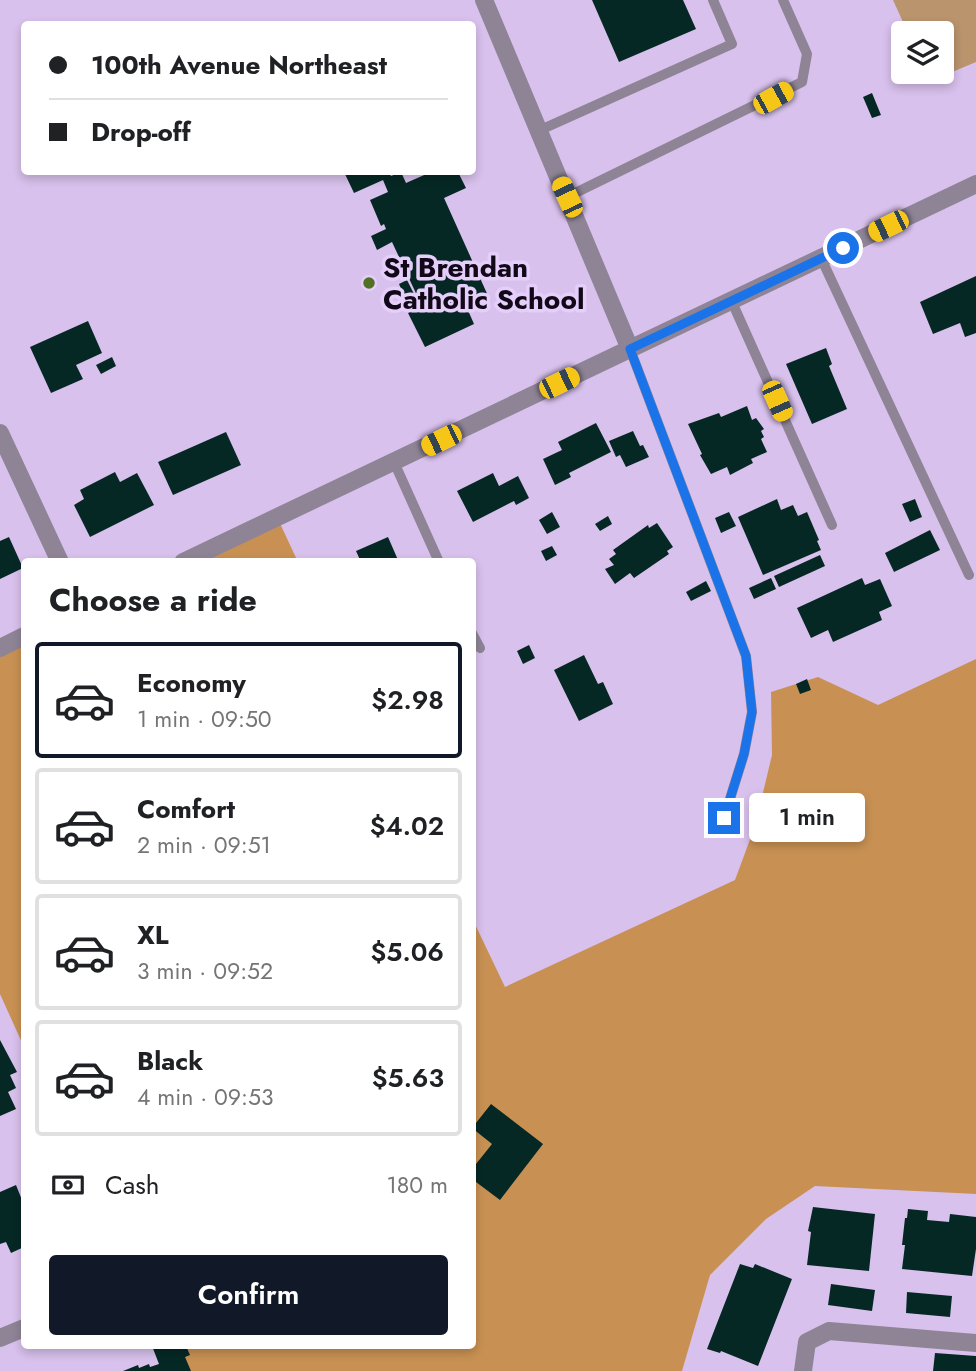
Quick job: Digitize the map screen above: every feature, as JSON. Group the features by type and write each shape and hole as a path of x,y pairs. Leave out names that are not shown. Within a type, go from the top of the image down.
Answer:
{"street":[{"path":"484,0 630,349"},
{"path":"191,558 976,184"},
{"path":"0,433 58,558"},
{"path":"0,648 21,638"},
{"path":"0,1338 21,1329"},
{"path":"803,1371 807,1342 829,1331 976,1343"}],"lane":[{"path":"538,131 732,44 713,0"},
{"path":"567,197 802,82 807,54 783,0"},
{"path":"821,258 969,575"},
{"path":"732,302 832,525"},
{"path":"630,349 746,656 752,712 744,754 724,818"},
{"path":"394,462 437,558"},
{"path":"476,640 480,648"}],"shaded area":[{"path":"893,0 976,0 976,62 954,71 954,21 903,21"},
{"path":"277,517 296,558 191,558"},
{"path":"21,638 21,1040 0,994 0,648"},
{"path":"976,659 976,1194 815,1186 766,1219 710,1275 682,1371 176,1371 165,1349 476,1349 476,926 505,987 735,880 755,826 772,755 771,692 818,677 878,705"}],"building":[{"path":"592,0 683,0 696,29 619,62"},
{"path":"872,93 881,115 872,118 863,97"},
{"path":"345,175 402,175 406,183 424,175 460,175 466,188 444,198 489,298 467,308 474,324 425,347 408,313 421,304 392,242 377,250 371,236 386,229 384,224 381,226 370,200 388,192 383,180 354,193"},
{"path":"976,276 976,333 965,337 960,323 933,334 920,302"},
{"path":"407,280 418,302 409,307 399,284"},
{"path":"88,321 102,353 76,365 83,379 51,393 30,347"},
{"path":"826,348 832,364 829,366 847,409 812,424 786,364"},
{"path":"112,357 116,366 101,374 96,365"},
{"path":"747,406 752,420 756,418 764,429 761,431 764,437 761,439 767,452 751,459 753,463 730,475 727,467 711,474 688,424 719,413 721,417"},
{"path":"596,423 611,452 569,473 571,477 555,485 543,459 562,450 558,442"},
{"path":"633,431 649,457 626,467 620,455 616,457 609,441"},
{"path":"226,432 241,465 173,495 158,462"},
{"path":"115,472 120,482 137,473 154,505 90,537 74,505 84,499 80,490"},
{"path":"493,473 499,486 518,476 529,498 516,505 514,501 473,522 457,491"},
{"path":"777,499 781,510 793,505 798,516 807,512 821,550 763,575 738,517"},
{"path":"915,499 922,517 910,522 902,504"},
{"path":"552,512 560,527 547,534 539,520"},
{"path":"729,512 736,526 721,533 715,518"},
{"path":"608,516 612,524 600,531 595,524"},
{"path":"657,523 673,547 667,551 669,554 634,578 630,573 615,584 605,569 614,565 609,559 616,554 613,550 648,525 649,528"},
{"path":"930,530 940,550 894,572 885,553"},
{"path":"9,537 21,569 0,579 0,541"},
{"path":"388,537 397,558 359,558 356,551"},
{"path":"552,546 557,555 546,561 541,551"},
{"path":"820,555 825,566 779,587 774,576"},
{"path":"771,578 776,589 754,599 749,588"},
{"path":"862,578 865,585 880,579 892,606 879,612 882,620 833,642 828,630 811,638 797,608"},
{"path":"706,581 711,591 691,601 686,592"},
{"path":"529,645 535,658 523,664 517,651"},
{"path":"584,655 598,684 603,682 613,704 579,721 554,670"},
{"path":"807,679 811,690 800,694 796,684"},
{"path":"0,1040 17,1072 10,1075 16,1088 8,1092 16,1109 0,1116"},
{"path":"491,1104 543,1144 500,1200 476,1182 476,1164 492,1144 476,1131 476,1123"},
{"path":"16,1185 21,1198 21,1248 11,1253 6,1242 0,1244 0,1192"},
{"path":"813,1207 875,1214 869,1271 807,1265 811,1232 808,1231"},
{"path":"908,1209 928,1211 927,1220 949,1222 950,1214 976,1217 976,1249 972,1276 902,1269 905,1245 902,1245"},
{"path":"740,1264 753,1268 755,1264 792,1279 758,1366 721,1351 720,1353 707,1349"},
{"path":"831,1284 875,1290 872,1311 828,1305"},
{"path":"907,1292 952,1296 950,1317 906,1313"},
{"path":"153,1349 187,1349 190,1355 185,1357 191,1371 123,1371 138,1365 139,1368 159,1364"},
{"path":"935,1353 976,1356 976,1371 933,1371"}],"place":[{"name":"St Brendan Catholic School","path":"369,283"}],"route":[{"path":"724,818 744,754 752,712 746,656 630,349 843,248"}]}
